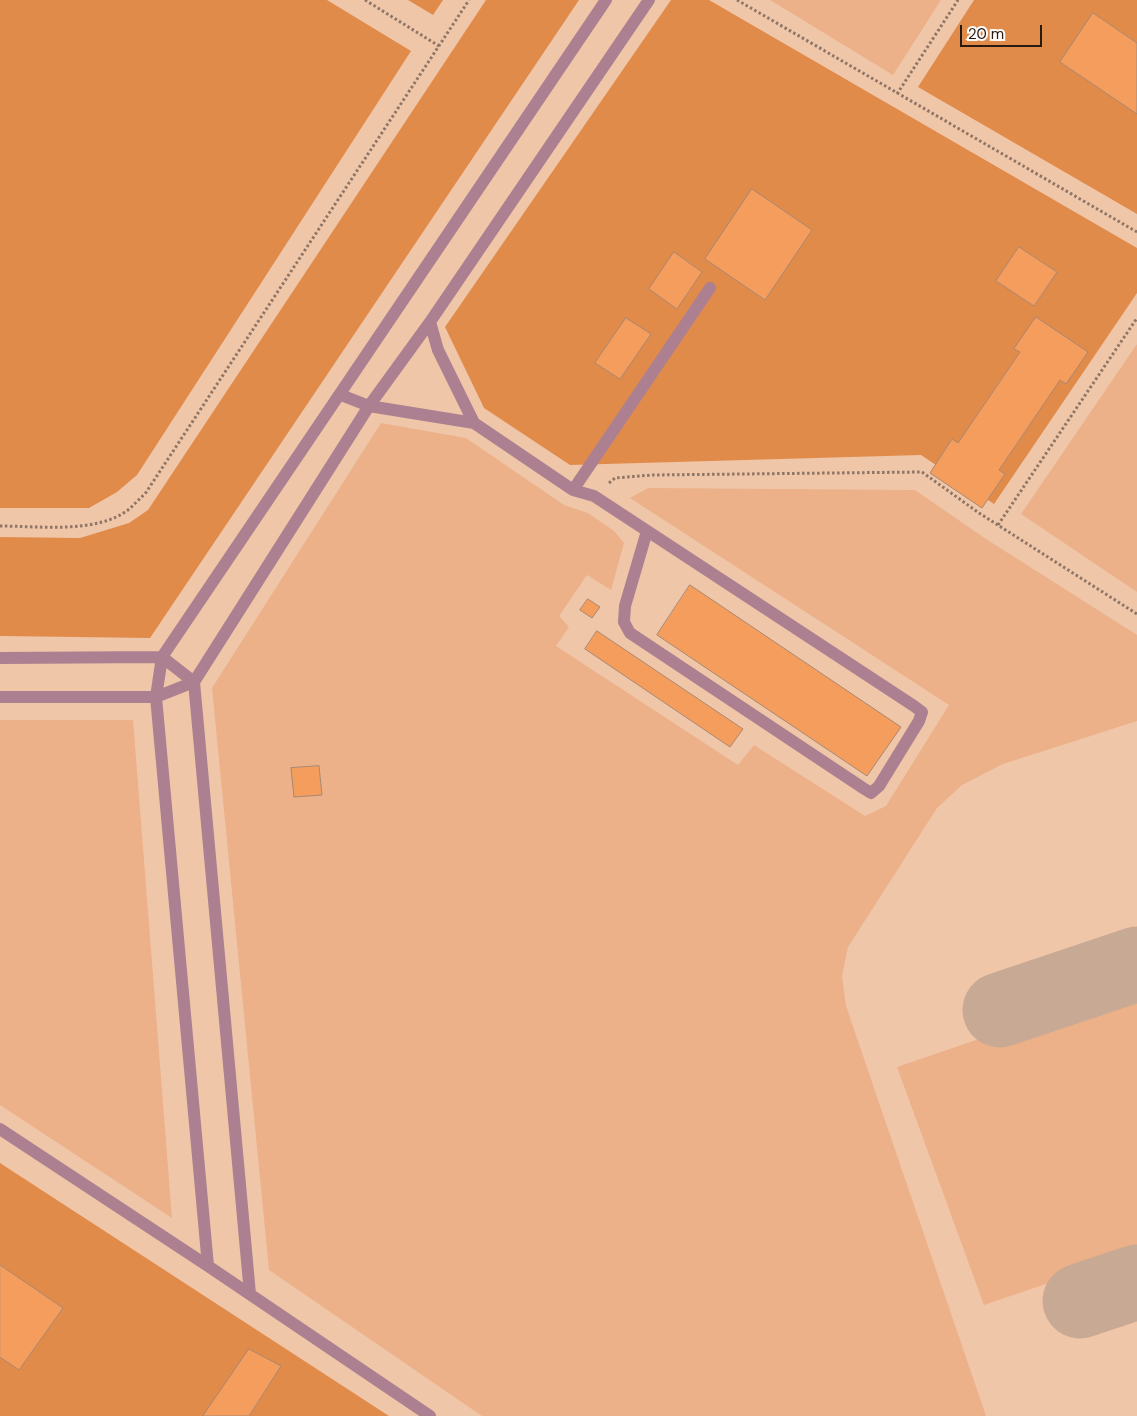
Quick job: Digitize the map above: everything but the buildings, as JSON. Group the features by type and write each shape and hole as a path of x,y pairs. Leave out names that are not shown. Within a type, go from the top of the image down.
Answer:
{"street":[{"path":"208,1266 156,697 162,657 606,0"},
{"path":"0,697 156,697 194,682 368,406 430,322 649,0"},
{"path":"573,490 710,288"},
{"path":"430,322 438,350 474,423"},
{"path":"340,395 368,406 474,423 573,490 594,496 914,706 922,712 919,721 879,786 871,793 862,788 630,634 624,622 624,606 647,531"},
{"path":"0,658 162,657 194,682 250,1294"},
{"path":"0,1129 250,1294 430,1416"}],"path":[{"path":"365,0 439,46"},
{"path":"0,526 85,526 106,521 127,510 145,494 469,0"},
{"path":"736,0 1137,232"},
{"path":"897,94 958,0"},
{"path":"998,525 1135,325 1137,318"},
{"path":"594,496 615,478 652,475 922,472 998,525 1137,614"}],"shaded area":[{"path":"0,0 1137,0 1137,1416 0,1416"},
{"path":"0,0 327,0 411,51 137,475 117,492 89,508 0,508"},
{"path":"408,0 443,0 433,15"},
{"path":"486,0 579,0 150,638 0,636 0,537 80,538 129,523 148,510"},
{"path":"671,0 709,0 1137,248 1137,293 994,504 921,455 570,465 484,408 445,327"},
{"path":"770,0 941,0 893,75"},
{"path":"974,0 1137,0 1137,214 918,87"},
{"path":"1137,344 1137,592 1021,514"},
{"path":"381,423 466,438 564,505 588,513 614,531 624,543 611,590 587,575 559,616 569,627 556,646 738,765 754,745 865,816 886,806 949,705 630,498 648,488 915,490 986,539 1137,635 1137,721 1003,764 962,785 937,808 848,947 842,976 846,1006 986,1416 482,1416 269,1270 212,688"},
{"path":"0,720 133,720 172,1218 0,1105"},
{"path":"1137,985 1137,1253 984,1305 897,1067"},
{"path":"0,1163 389,1416 0,1416"}],"taxiway":[{"path":"1000,1010 1137,964"},
{"path":"1080,1301 1137,1282"}]}
